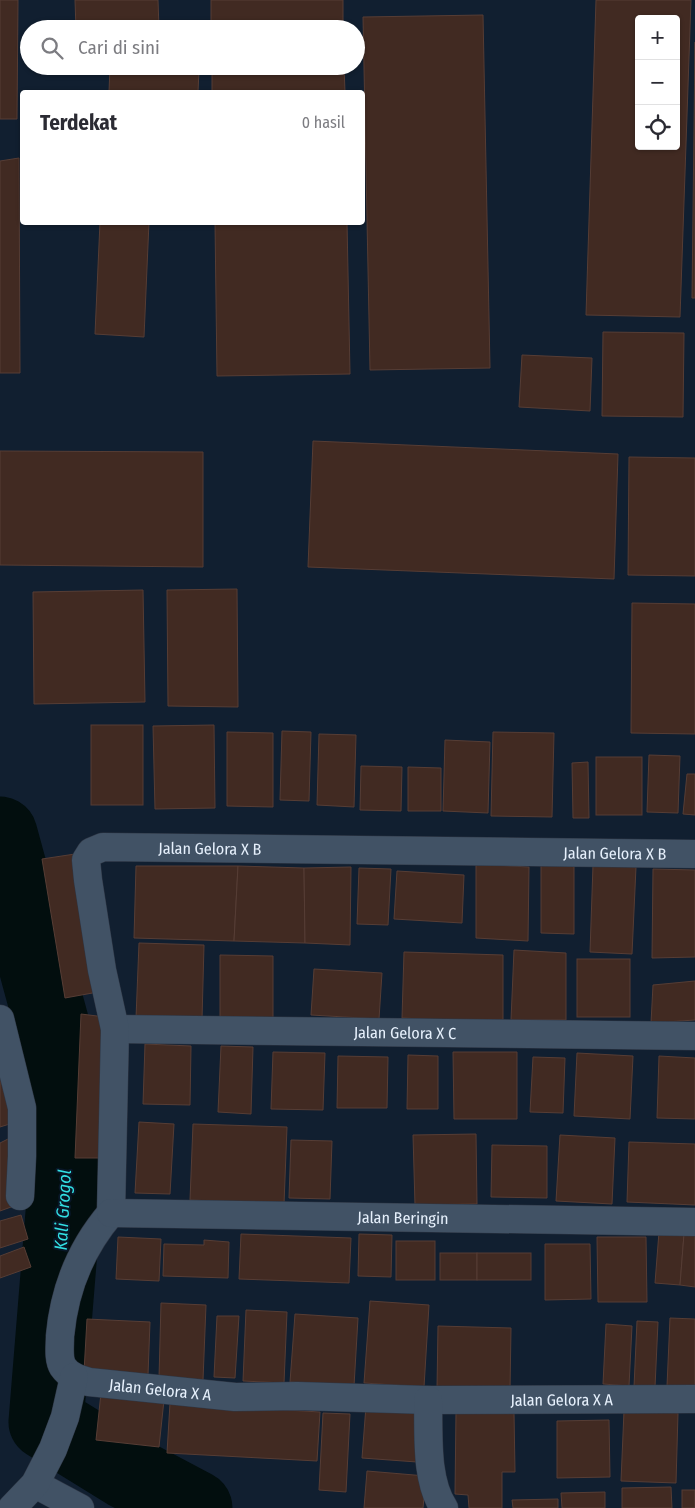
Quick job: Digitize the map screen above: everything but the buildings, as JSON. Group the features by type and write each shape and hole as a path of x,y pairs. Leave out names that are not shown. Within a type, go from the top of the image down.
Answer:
{"street":[{"name":"Jalan Gelora X B","path":"111,1213 115,1029 102,970 86,860 91,852 104,848 695,854"},
{"path":"0,1019 22,1108 20,1196"},
{"name":"Jalan Gelora X C","path":"115,1029 695,1036"},
{"path":"12,1508 35,1484 53,1449 65,1417 74,1377 62,1366 59,1352 61,1324 67,1294 80,1259 94,1235 111,1213"},
{"name":"Jalan Beringin","path":"111,1213 695,1222"},
{"name":"Jalan Gelora X A","path":"74,1377 89,1382 235,1397 297,1396 428,1400 695,1399"},
{"path":"428,1400 430,1467 438,1499 444,1508"},
{"path":"35,1484 80,1508"}],"waterway":[{"name":"Kali Grogol","path":"0,834 61,1058 66,1176 46,1422 127,1472 195,1508"}]}
